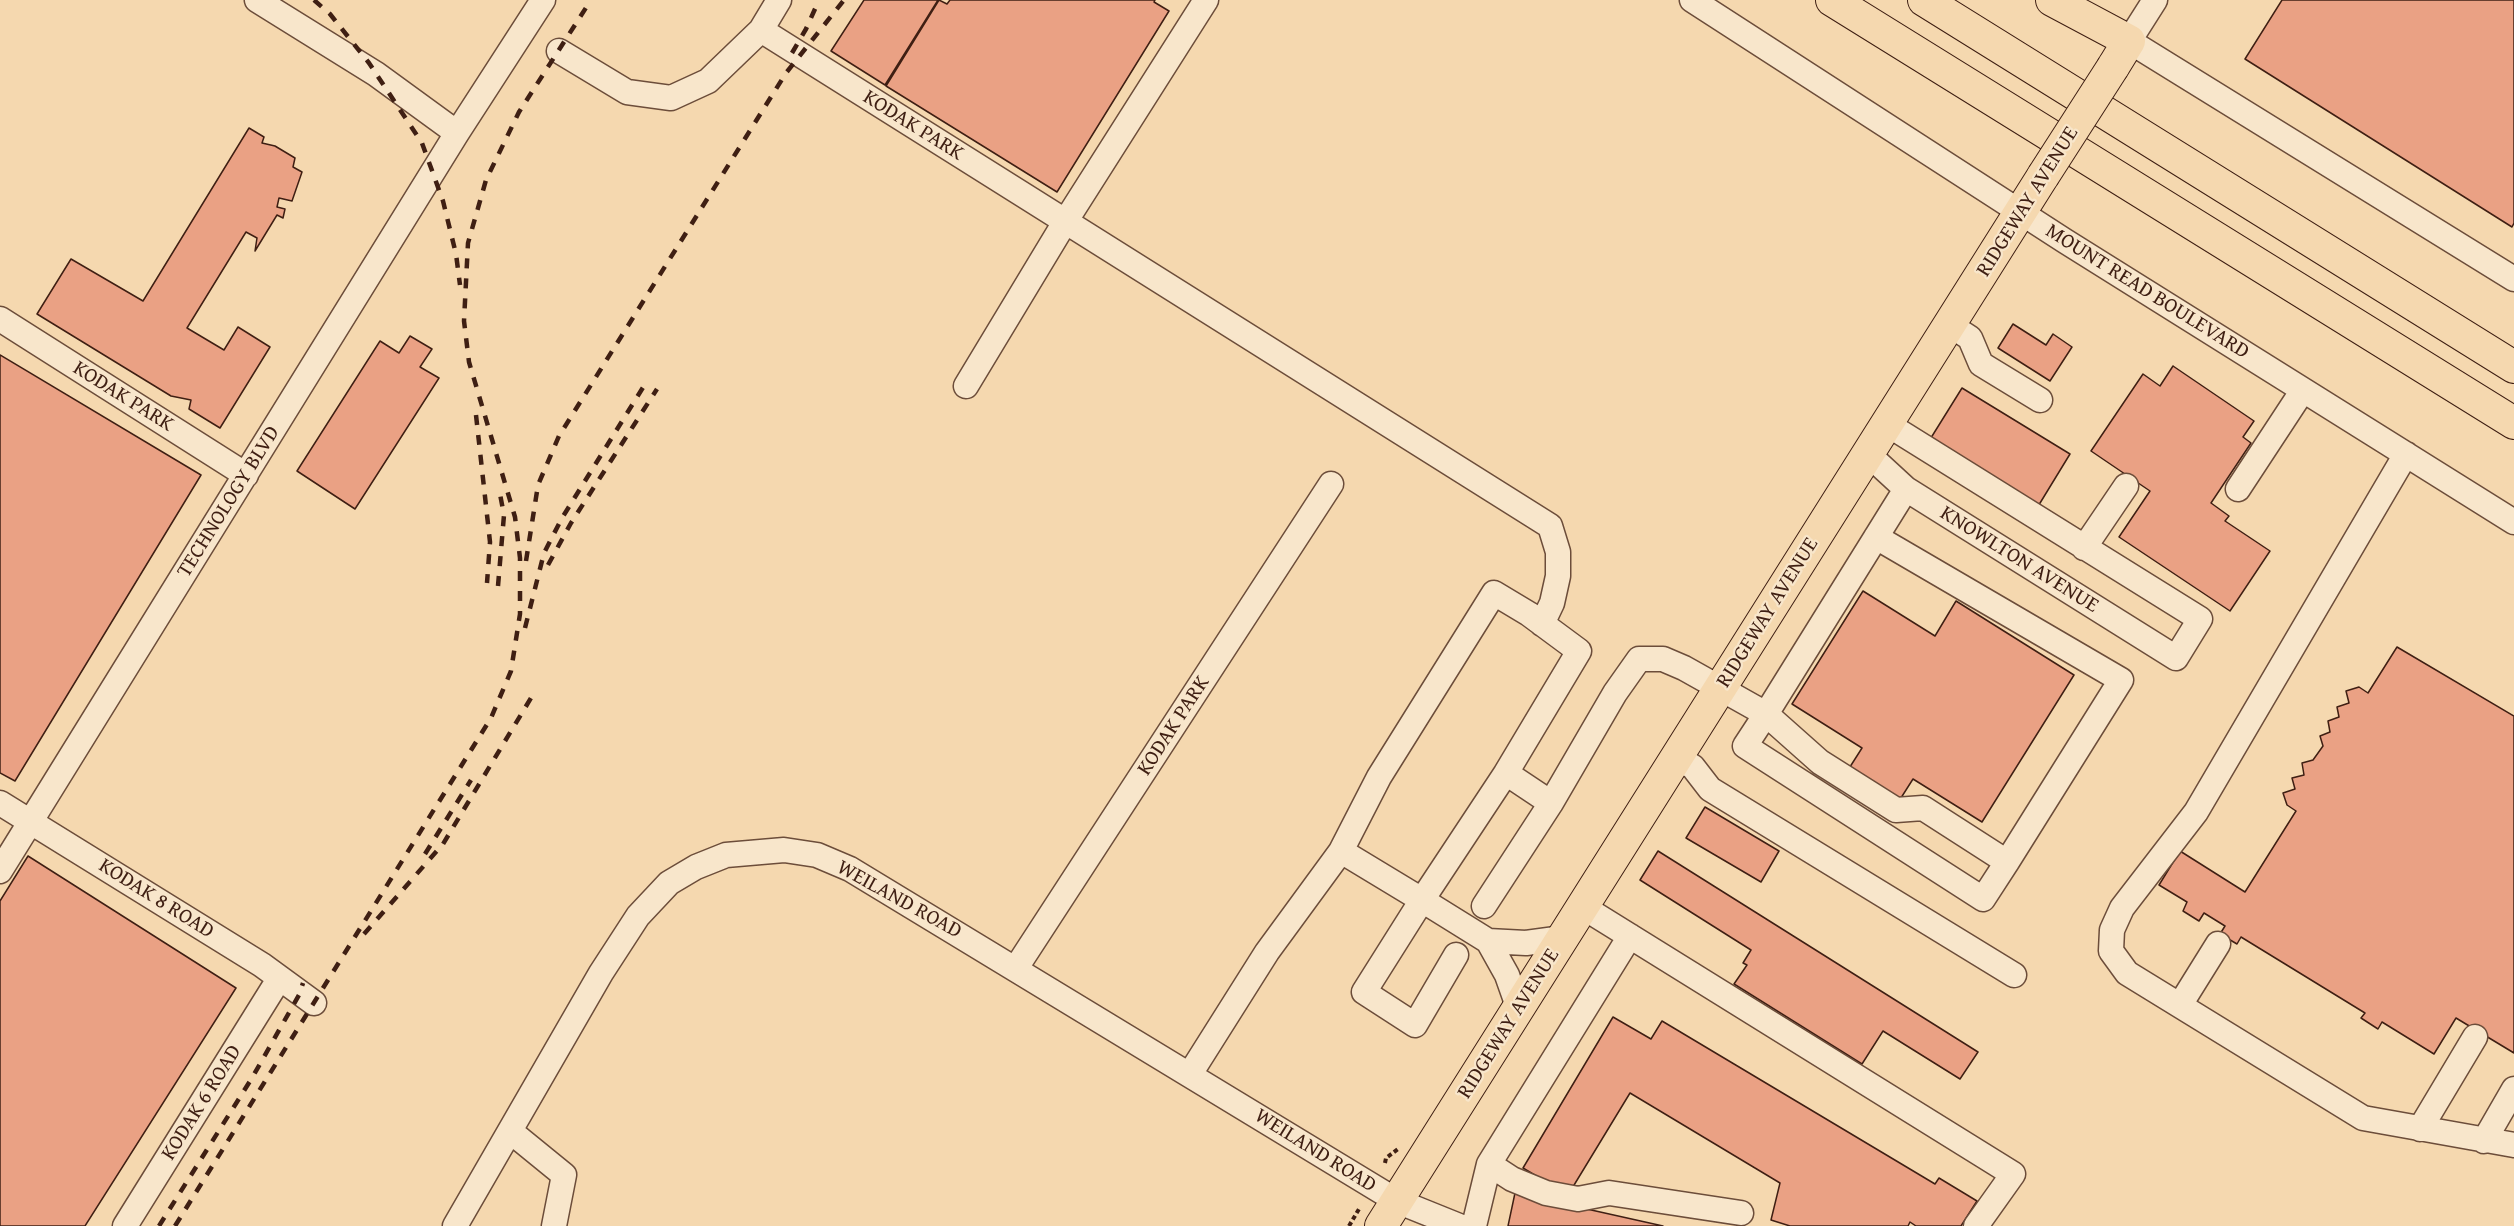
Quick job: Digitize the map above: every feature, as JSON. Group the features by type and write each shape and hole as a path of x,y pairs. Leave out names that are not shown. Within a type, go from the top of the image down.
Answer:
{"main road":[{"path":"1832,0 2514,423"},
{"path":"1924,0 2514,367"},
{"path":"2052,0 2121,54"},
{"name":"RIDGEWAY AVENUE","path":"1379,1212 1518,1009 2121,54"}],"street":[{"path":"257,0 376,74 457,133"},
{"name":"TECHNOLOGY BLVD","path":"0,871 457,133 543,0"},
{"path":"559,51 627,92 671,98 708,81 761,30 779,0"},
{"path":"966,386 1065,222 1206,0"},
{"name":"MOUNT READ BOULEVARD","path":"1692,0 2022,212 2514,522"},
{"name":"RIDGEWAY AVENUE","path":"2121,54 2155,0"},
{"name":"KODAK PARK","path":"761,30 1550,526 1558,552 1558,576 1552,603 1542,624"},
{"path":"2121,54 2514,279"},
{"name":"KODAK PARK","path":"0,319 246,475"},
{"path":"1950,325 1970,338 1982,364 2040,400"},
{"path":"2238,489 2303,390"},
{"path":"1887,424 2084,548 2126,486"},
{"name":"KNOWLTON AVENUE","path":"1868,454 1906,489 2176,658 2200,619 2084,548"},
{"path":"2406,454 2196,812 2122,908 2112,930 2111,951 2127,973 2363,1118 2514,1145"},
{"name":"KODAK PARK","path":"1016,968 1331,484"},
{"path":"1876,537 2121,680 1983,899 1745,746 1906,489"},
{"path":"1190,1074 1267,952 1341,851 1379,777 1494,593 1579,651 1506,774 1364,992 1414,1025 1456,955"},
{"path":"1484,906 1551,803 1615,693 1639,659 1663,659 1766,714 1820,762 1896,810 1923,808 2007,862"},
{"path":"1677,757 1693,768 1710,789 2014,975"},
{"path":"1506,774 1551,803"},
{"path":"0,803 31,822"},
{"name":"KODAK 8 ROAD","path":"31,822 262,965 314,1003"},
{"name":"WEILAND ROAD","path":"455,1226 601,973 638,916 669,884 696,867 726,855 784,850 817,855 850,869 1016,968 1190,1074 1379,1212 1459,1226"},
{"path":"1341,851 1488,941 1526,943 1563,938"},
{"path":"1583,907 2013,1174 1976,1226"},
{"path":"1473,1226 1489,1164 1629,936"},
{"path":"1488,941 1507,975 1518,1009"},
{"path":"2181,1005 2218,944"},
{"name":"KODAK 6 ROAD","path":"125,1226 279,979"},
{"path":"2420,1129 2475,1037"},
{"path":"2484,1141 2514,1089"},
{"path":"510,1131 564,1175 554,1226"},
{"path":"1489,1164 1512,1179 1546,1192 1578,1199 1609,1193 1741,1213"}],"path":[{"path":"1349,1226 1379,1212"}],"building":[{"path":"864,0 938,0 885,85 831,51"},
{"path":"939,0 947,4 950,0 1155,0 1154,2 1169,11 1057,192 886,86"},
{"path":"2282,0 2514,0 2514,223 2512,227 2245,59"},
{"path":"249,128 264,137 262,143 275,146 295,158 293,167 302,172 292,201 279,198 277,207 285,209 283,218 277,215 255,251 257,238 246,232 187,328 224,350 238,327 270,347 220,428 189,409 191,400 171,396 37,314 71,259 143,301"},
{"path":"2013,324 2046,345 2053,334 2072,347 2050,381 1998,348"},
{"path":"410,336 432,349 420,367 439,378 355,509 297,471 380,341 399,353"},
{"path":"0,355 201,475 15,781 0,773"},
{"path":"2173,366 2254,421 2243,437 2251,443 2211,503 2229,516 2225,521 2270,551 2230,611 2119,537 2150,491 2091,451 2143,374 2160,386"},
{"path":"1962,388 2070,454 2037,508 1929,441"},
{"path":"1863,591 1935,636 1956,601 2074,675 1982,822 1913,779 1899,801 1848,770 1862,748 1792,704"},
{"path":"2397,647 2514,716 2514,1053 2456,1018 2434,1054 2382,1022 2378,1029 2361,1018 2365,1013 2241,937 2237,944 2220,934 2225,926 2204,913 2199,921 2183,911 2187,902 2159,885 2180,851 2245,892 2296,811 2287,805 2283,793 2295,789 2292,778 2304,775 2302,763 2313,760 2323,746 2320,736 2330,732 2328,721 2339,717 2337,707 2349,703 2346,691 2359,687 2368,693"},
{"path":"1705,807 1779,851 1761,882 1686,838"},
{"path":"1658,851 1978,1052 1960,1079 1883,1031 1862,1064 1734,984 1747,965 1743,963 1751,950 1640,880"},
{"path":"28,856 236,988 85,1226 0,1226 0,901"},
{"path":"1613,1017 1651,1039 1662,1021 1935,1184 1939,1178 1977,1201 1961,1226 1916,1226 1910,1222 1908,1226 1790,1226 1771,1220 1780,1183 1630,1093 1568,1195 1523,1168"},
{"path":"1515,1193 1663,1226 1508,1226"}],"railway":[{"path":"314,0 330,14 369,63 422,143 443,201 456,254 460,285"},
{"path":"175,1226 491,718 511,671 520,614 520,558 515,517 469,362 464,321 468,243 486,180 519,112 591,0"},
{"path":"792,53 819,0"},
{"path":"526,561 538,485 559,436 786,73 844,0"},
{"path":"525,628 544,553 562,518 647,381"},
{"path":"548,565 571,523 657,389"},
{"path":"476,415 490,542 487,583"},
{"path":"498,586 504,515 500,494"},
{"path":"364,934 443,844 534,693"},
{"path":"425,854 471,780"},
{"path":"159,1226 252,1078 299,995 303,983"}]}
